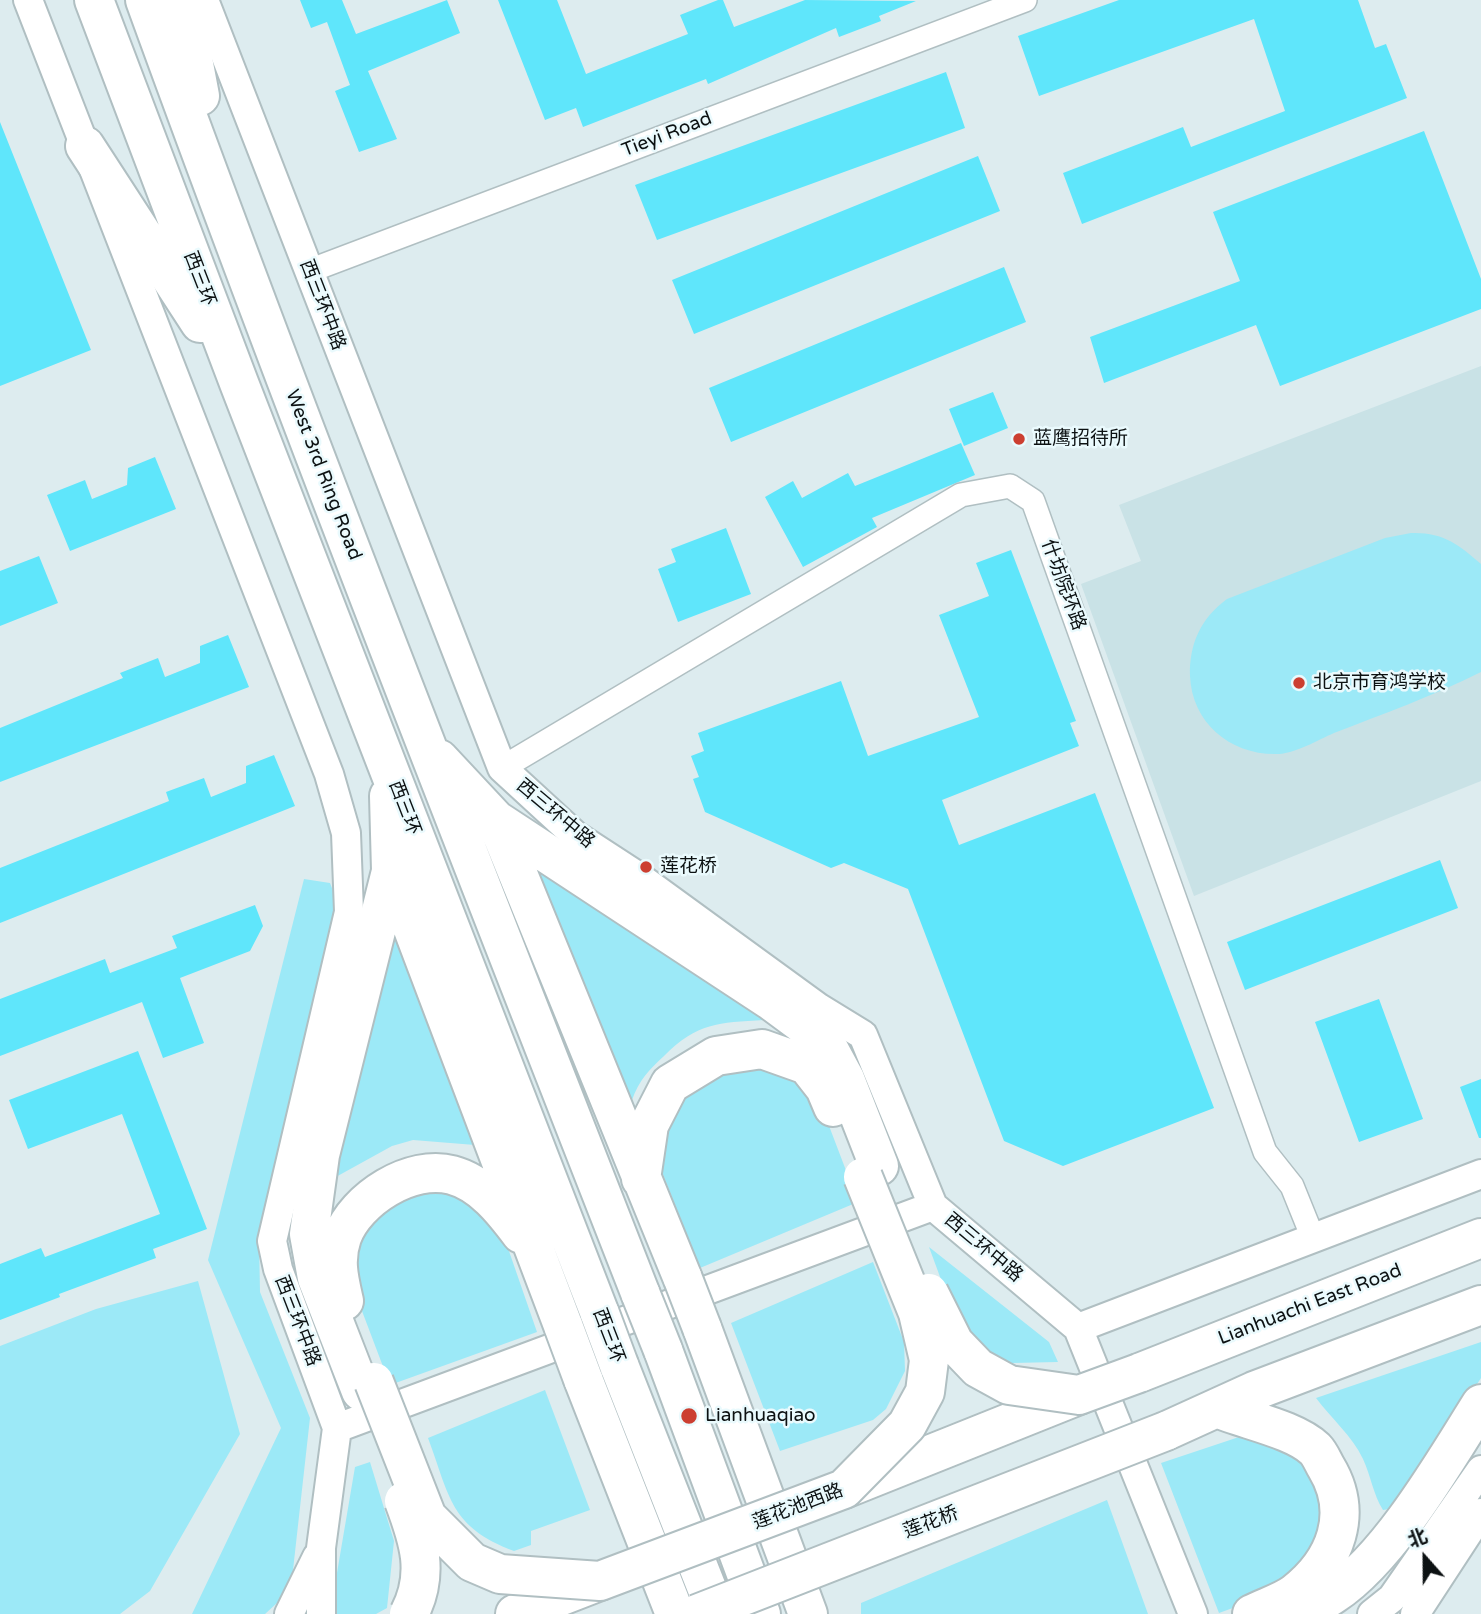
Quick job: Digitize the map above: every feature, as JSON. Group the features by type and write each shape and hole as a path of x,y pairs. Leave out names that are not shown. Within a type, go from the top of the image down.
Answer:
{"highway":[{"name":"西三环","path":"94,0 239,383 716,1614"},
{"path":"145,0 220,205"},
{"path":"183,0 220,205"},
{"path":"85,146 239,383"},
{"name":"West 3rd Ring Road","path":"220,205 426,745"},
{"path":"426,745 496,820 770,1000 824,1040 845,1079 871,1172 918,1313 929,1360 925,1392 907,1425 844,1489"},
{"path":"426,745 663,1350 761,1614"},
{"path":"389,769 391,871 320,1155 309,1234 317,1278 427,1517 452,1545 472,1562 500,1574 600,1581"},
{"path":"496,820 683,1279 808,1614"},
{"path":"391,871 583,1379 676,1614"},
{"path":"641,1179 649,1125 670,1084 716,1056 762,1049 807,1065 825,1088 871,1172 938,1315 954,1343 978,1368 1009,1385 1079,1395"},
{"path":"409,1614 419,1595 421,1548 368,1387 336,1270 342,1236 365,1203 401,1180 425,1174 452,1175 496,1200 539,1258"},
{"name":"Lianhuachi East Road","path":"1079,1395 1481,1238"},
{"path":"1217,1408 1481,1304"},
{"name":"莲花池西路","path":"515,1614 844,1489 1079,1395"},
{"path":"1296,1614 1335,1594 1367,1564 1419,1501 1481,1404"},
{"path":"1217,1408 1247,1421 1290,1434 1315,1450 1334,1480 1342,1510 1336,1538 1319,1570 1294,1594 1252,1614"},
{"name":"莲花桥","path":"697,1614 1166,1431 1217,1408"}],"street":[{"name":"西三环中路","path":"28,0 329,774 346,833 348,912 272,1241 278,1269 337,1428 321,1548 321,1614"},
{"name":"西三环中路","path":"204,0 502,768 576,836 639,877 819,1008 863,1035 933,1206 1078,1328 1193,1614"},
{"name":"Tieyi Road","path":"309,271 1025,0"},
{"name":"什坊院环路","path":"502,768 961,495 1010,486 1033,501 1265,1152 1292,1186 1313,1238"},
{"path":"1078,1328 1481,1174"},
{"path":"337,1428 933,1206"},
{"path":"1415,1614 1471,1512 1481,1469"},
{"path":"1372,1614 1392,1598 1471,1512"},
{"path":"289,1614 321,1548"}],"shaded area":[{"name":"北京市育鸿学校","path":"1481,366 1481,781 1194,896 1081,584 1141,561 1119,505"},
{"path":"1411,533 1441,537 1481,564 1481,672 1286,753 1262,753 1246,749 1218,734 1198,709 1192,693 1190,664 1198,633 1218,606 1227,599 1385,538"},
{"path":"537,871 764,1020 710,1026 688,1036 649,1071 632,1100"},
{"path":"304,879 330,883 337,901 259,1240 260,1292 310,1418 292,1579 277,1603 265,1614 192,1614 281,1428 208,1260"},
{"path":"392,930 477,1141 475,1145 413,1140 392,1146 334,1178"},
{"path":"759,1065 815,1089 858,1202 700,1268 662,1172 663,1148 677,1107 707,1078"},
{"path":"403,1191 466,1193 501,1228 537,1332 390,1385 348,1274 354,1249 360,1238 375,1218"},
{"path":"929,1247 1049,1342 1058,1362 1012,1363 974,1351 960,1331"},
{"path":"873,1262 904,1342 905,1371 886,1409 873,1420 780,1451 731,1323"},
{"path":"198,1281 240,1434 150,1591 120,1614 0,1614 0,1346 96,1309"},
{"path":"1481,1342 1481,1378 1396,1508 1383,1510 1358,1451 1316,1398"},
{"path":"545,1390 590,1510 531,1531 531,1545 514,1551 493,1542 464,1520 448,1493 428,1438"},
{"path":"1242,1436 1280,1450 1313,1475 1324,1499 1325,1543 1263,1597 1219,1613 1161,1463"},
{"path":"370,1462 394,1541 387,1608 376,1614 330,1614 355,1467"},
{"path":"1107,1500 1148,1614 861,1614 861,1603"}],"building":[{"path":"300,0 342,0 356,34 447,0 460,33 368,71 397,139 359,152 335,91 350,85 327,22 311,28"},
{"path":"498,0 557,0 586,74 688,34 680,15 718,0 723,0 734,27 805,0 916,1 879,16 881,21 839,37 836,28 708,84 706,79 583,127 576,108 545,120"},
{"path":"1119,0 1358,0 1375,48 1386,44 1407,98 1082,224 1063,173 1183,127 1191,147 1285,111 1254,19 1039,96 1018,36"},
{"path":"946,72 965,128 657,240 635,185"},
{"path":"0,122 91,350 0,386"},
{"path":"1424,131 1481,279 1481,309 1280,386 1256,325 1104,383 1090,337 1240,281 1213,212"},
{"path":"978,156 1000,211 694,334 672,280"},
{"path":"1004,267 1026,322 731,442 709,388"},
{"path":"993,392 1008,428 964,446 949,409"},
{"path":"961,443 975,475 872,518 877,527 803,567 765,497 793,481 802,498 848,473 855,486"},
{"path":"155,457 176,509 70,551 47,495 85,480 92,499 127,485 128,468"},
{"path":"726,528 751,594 678,622 658,569 676,562 671,549"},
{"path":"1011,550 1076,721 1070,723 1079,746 942,800 959,845 1095,793 1214,1108 1063,1166 1004,1141 908,889 844,863 831,868 705,812 693,779 699,777 691,756 704,751 698,733 841,681 868,756 979,717 939,615 989,596 976,563"},
{"path":"39,556 58,603 0,626 0,571"},
{"path":"228,635 249,687 0,782 0,728 123,678 120,673 158,658 165,677 200,663 200,646"},
{"path":"274,755 295,806 0,923 0,868 169,801 166,792 204,778 211,797 246,783 246,766"},
{"path":"1440,860 1458,908 1245,990 1227,942"},
{"path":"255,905 263,926 250,951 180,978 204,1043 163,1058 142,1002 0,1056 0,999 105,959 110,973 177,948 172,936"},
{"path":"1379,999 1423,1119 1359,1142 1315,1022"},
{"path":"138,1051 207,1229 153,1249 156,1258 59,1294 60,1297 0,1320 0,1264 41,1248 45,1257 160,1214 122,1114 28,1149 9,1100"},
{"path":"1481,1079 1481,1138 1479,1138 1460,1087"}],"place":[{"name":"蓝鹰招待所","path":"1019,439"},
{"name":"北京市育鸿学校","path":"1299,683"},
{"name":"莲花桥","path":"646,867"},
{"name":"Lianhuaqiao","path":"689,1416"}]}
